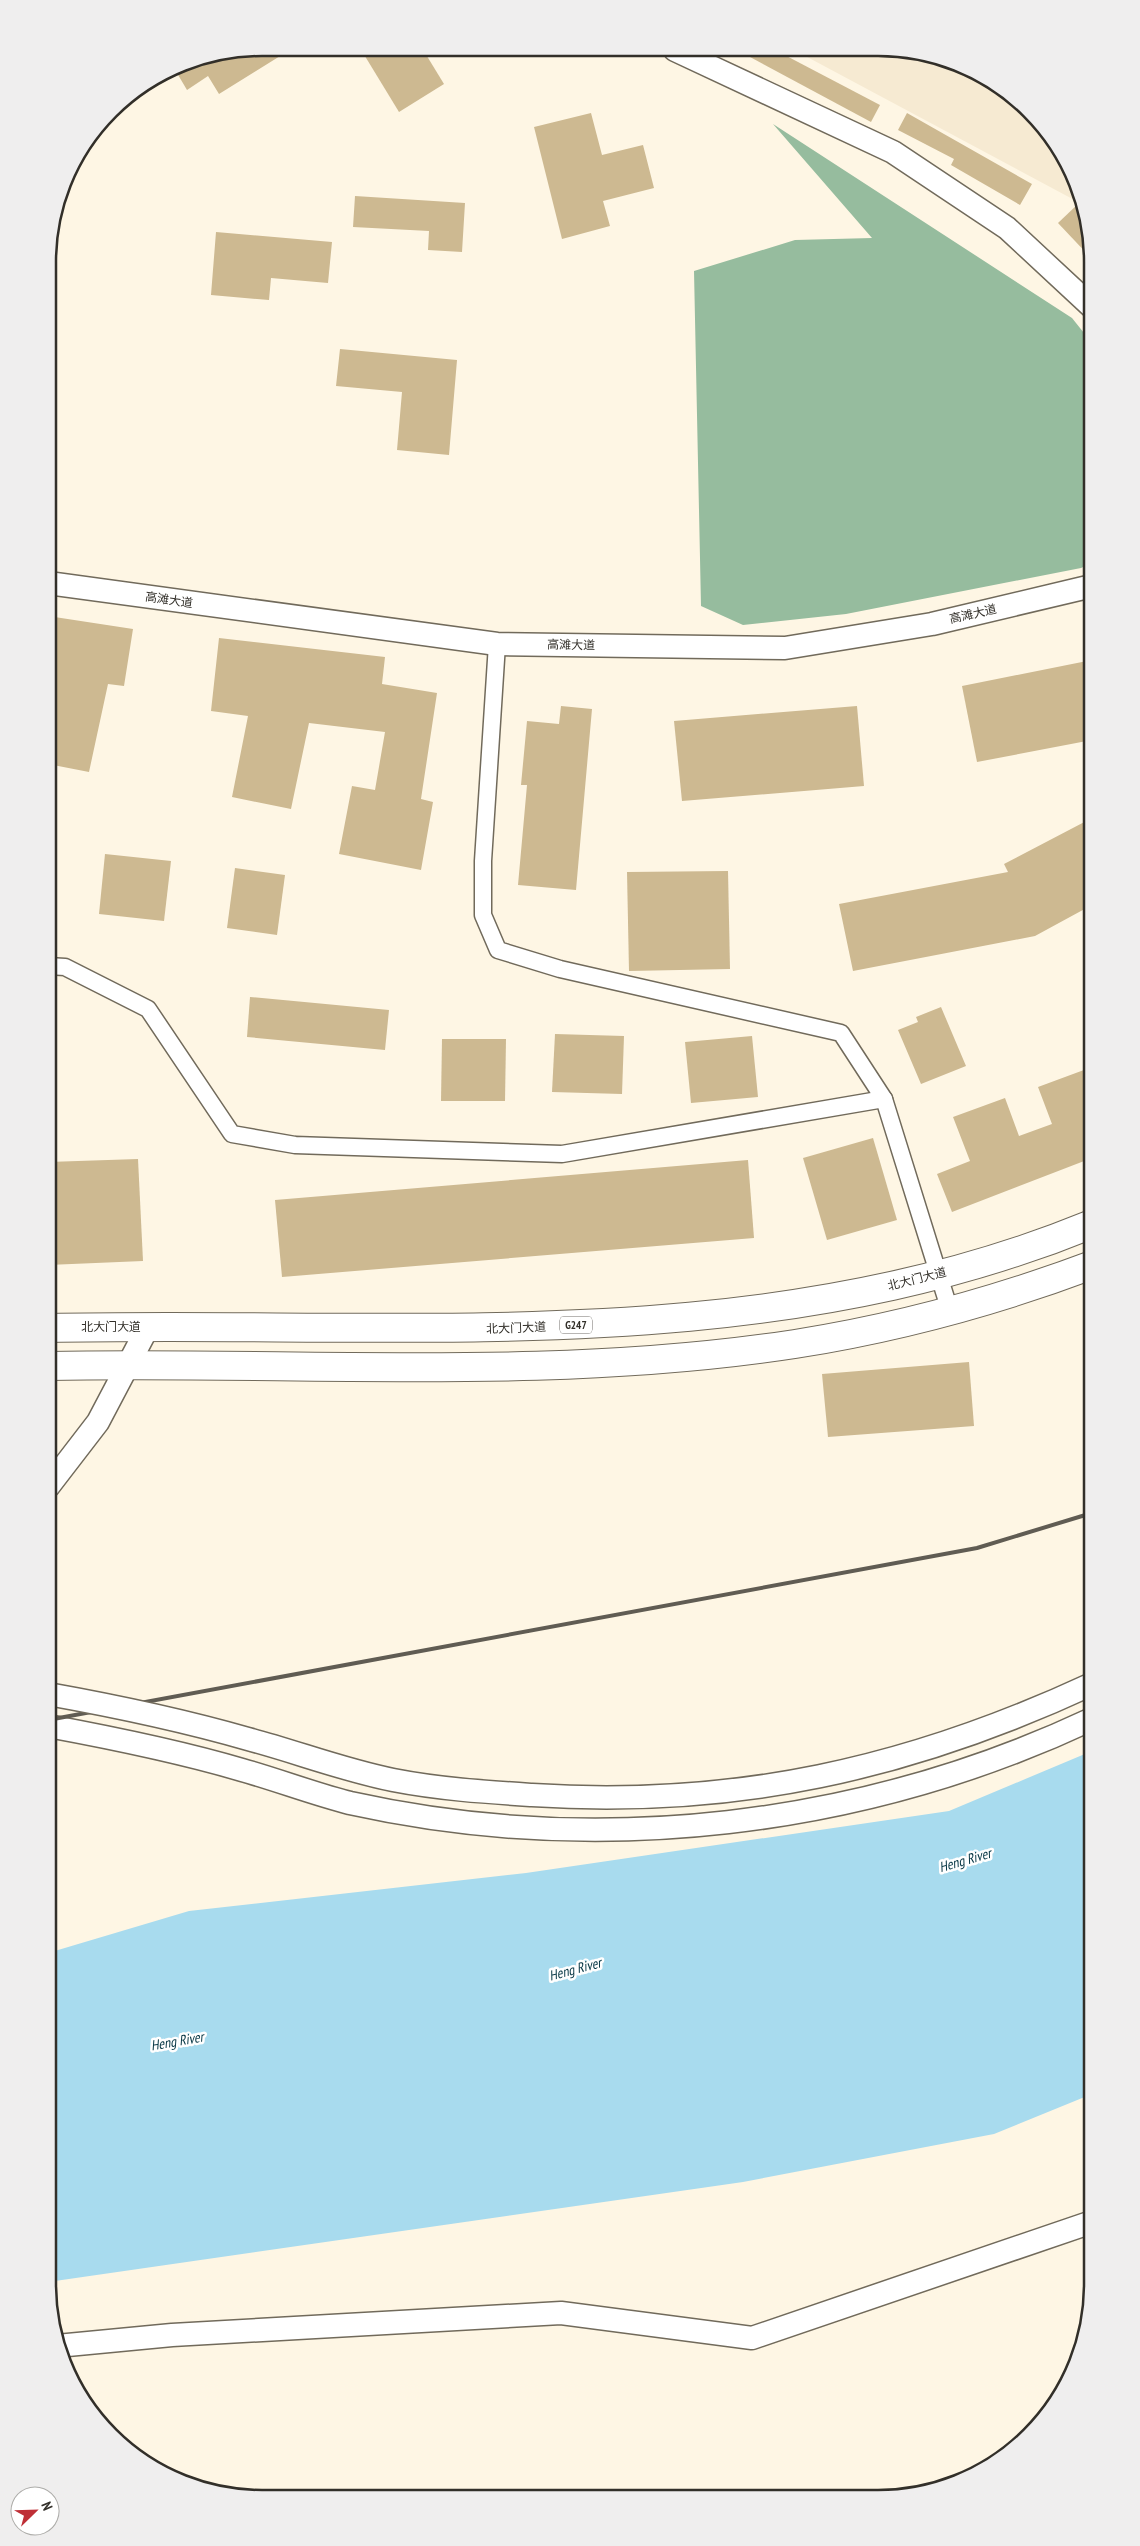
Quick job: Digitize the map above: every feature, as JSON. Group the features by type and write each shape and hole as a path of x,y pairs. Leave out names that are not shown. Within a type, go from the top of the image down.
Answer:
{"highway":[{"name":"北大门大道","path":"56,1328 437,1329 650,1321 789,1306 853,1294 938,1274 1011,1253 1084,1227"},
{"path":"56,1366 467,1368 653,1360 795,1344 893,1325 1013,1293 1084,1268"}],"main road":[{"path":"688,56 893,152 1007,228 1084,300"},
{"name":"高滩大道","path":"56,585 497,644 785,648 932,624 1084,588"},
{"path":"56,1477 98,1422 148,1327"},
{"path":"56,1696 205,1727 339,1768 397,1780 506,1793 632,1798 684,1796 758,1788 864,1768 947,1744 992,1728 1084,1688"},
{"path":"56,1728 197,1758 331,1798 392,1811 503,1825 613,1829 716,1824 852,1803 957,1773 1003,1757 1084,1722"},
{"path":"66,2345 172,2335 561,2312 752,2338 1084,2225"}],"street":[{"path":"497,644 482,862 483,915 498,950 560,969 841,1033 884,1099 950,1311"},
{"path":"56,966 65,967 148,1009 232,1134 295,1145 562,1154 884,1099"}],"shaded area":[{"path":"805,56 905,58 931,63 969,77 1014,107 1033,126 1063,171 1074,200"}],"green space":[{"path":"773,124 1072,318 1084,333 1084,567 846,614 743,625 701,606 694,271 795,240 872,238"}],"water":[{"name":"Heng River","path":"1084,1754 1084,2097 994,2134 743,2182 56,2281 56,1951 189,1911 526,1873 949,1811"}],"building":[{"path":"280,56 219,94 208,76 187,90 178,74 196,67 235,58"},
{"path":"365,56 427,56 444,84 399,112"},
{"path":"748,56 787,56 880,105 871,122"},
{"path":"591,113 602,155 643,145 654,188 603,201 610,226 562,239 534,127"},
{"path":"907,113 1032,184 1020,205 951,165 954,159 898,130"},
{"path":"355,196 465,203 462,252 428,250 429,231 353,227"},
{"path":"1076,206 1083,250 1058,223"},
{"path":"216,232 332,242 328,283 271,278 269,300 211,295"},
{"path":"340,349 457,360 449,455 397,450 402,392 336,386"},
{"path":"56,617 133,629 124,686 108,684 89,772 56,766"},
{"path":"219,638 385,657 382,684 437,693 421,799 433,802 421,870 339,854 352,786 375,790 385,732 309,723 291,809 232,797 248,716 211,711"},
{"path":"1084,662 1084,742 977,762 962,686"},
{"path":"561,706 592,709 576,890 518,885 527,785 521,785 527,721 559,724"},
{"path":"857,706 864,786 682,801 674,721"},
{"path":"1084,822 1084,909 1035,936 853,971 839,904 1008,872 1004,864"},
{"path":"105,854 171,861 164,921 99,914"},
{"path":"235,868 285,875 277,935 227,928"},
{"path":"728,871 730,969 629,971 627,872"},
{"path":"250,997 389,1010 385,1050 247,1037"},
{"path":"941,1007 966,1066 921,1084 898,1030 918,1022 916,1017"},
{"path":"555,1034 624,1036 622,1094 552,1092"},
{"path":"752,1036 758,1097 691,1103 685,1042"},
{"path":"442,1039 506,1039 505,1101 441,1101"},
{"path":"1084,1070 1084,1161 952,1212 937,1174 970,1161 953,1117 1005,1098 1019,1136 1052,1124 1038,1087"},
{"path":"873,1138 897,1220 827,1240 803,1158"},
{"path":"138,1159 143,1261 56,1265 56,1162"},
{"path":"748,1160 754,1238 282,1277 275,1200"},
{"path":"969,1362 974,1426 828,1437 822,1374"}],"railway":[{"path":"56,1719 977,1548 1084,1515"}]}
